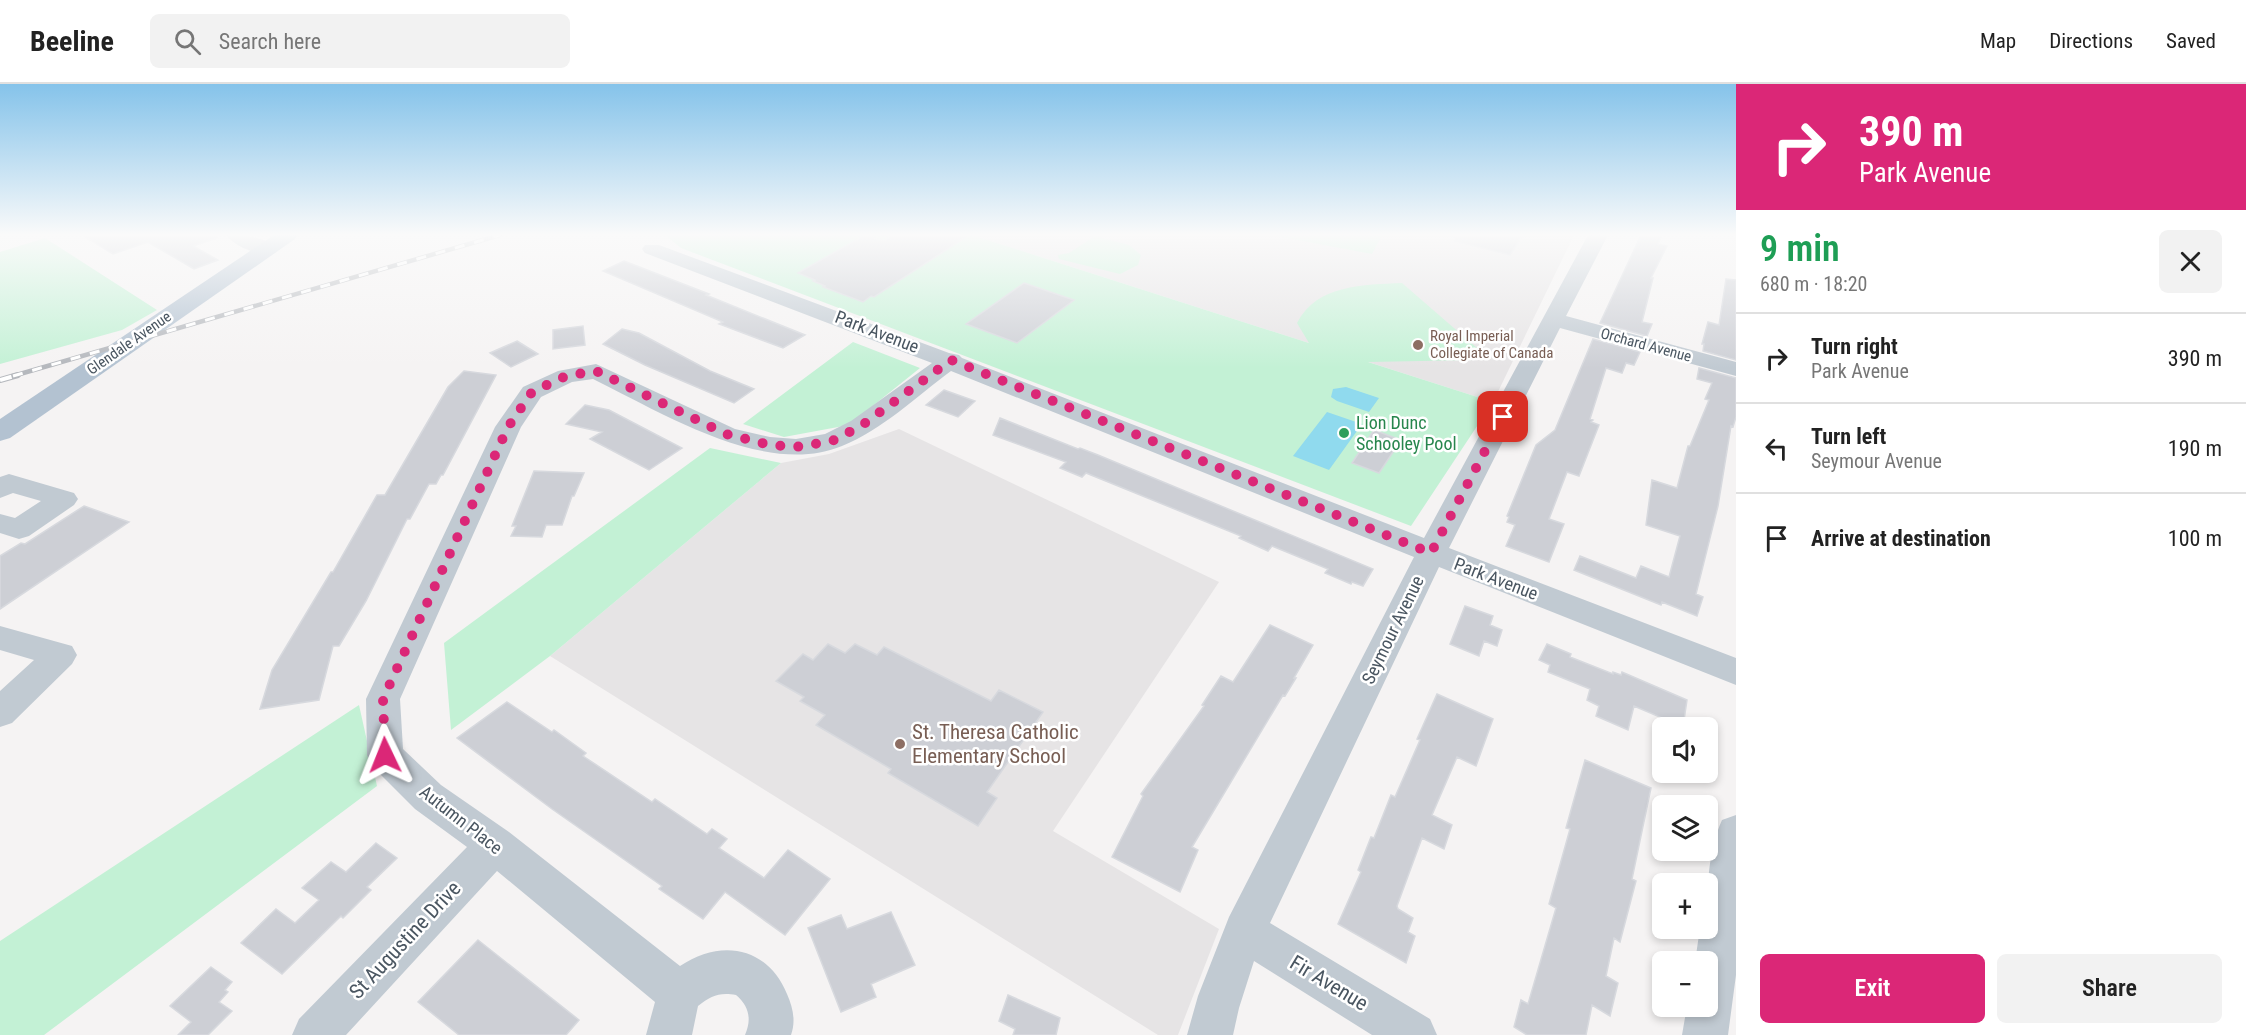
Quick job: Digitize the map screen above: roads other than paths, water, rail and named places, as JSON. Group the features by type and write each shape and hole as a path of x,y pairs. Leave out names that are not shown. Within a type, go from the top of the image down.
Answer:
{"main road":[{"name":"Glendale Avenue","path":"0,432 223,279"}],"street":[{"name":"Park Avenue","path":"734,279 951,360 1431,553 1736,672"},
{"name":"Seymour Avenue","path":"1210,1035 1215,1009 1244,931 1431,553 1576,279"},
{"name":"Orchard Avenue","path":"1555,320 1736,369"},
{"name":"Autumn Place","path":"679,993 495,845 428,797 385,755 383,699 508,427 532,392 566,376 596,371 726,434 770,445 796,447 832,441 861,426 951,360"},
{"path":"0,489 9,483 64,499 19,529 0,523"},
{"path":"0,638 60,655 0,713"},
{"path":"1705,1035 1736,832"},
{"name":"St Augustine Drive","path":"315,1035 495,845"},
{"name":"Fir Avenue","path":"1244,931 1414,1035"},
{"path":"669,1035 679,993 709,973 733,971 757,983 771,1009 771,1029 768,1035"}],"water":[{"path":"1346,387 1379,398 1369,412 1331,397 1333,389"},
{"path":"1327,412 1362,424 1329,470 1293,456"}],"railway":[{"path":"13,376 347,279"},
{"path":"0,380 18,375"}],"place":[{"name":"Royal Imperial Collegiate of Canada","path":"1418,345"},
{"name":"Lion Dunc Schooley Pool","path":"1344,433"},
{"name":"St. Theresa Catholic Elementary School","path":"900,744"}]}
